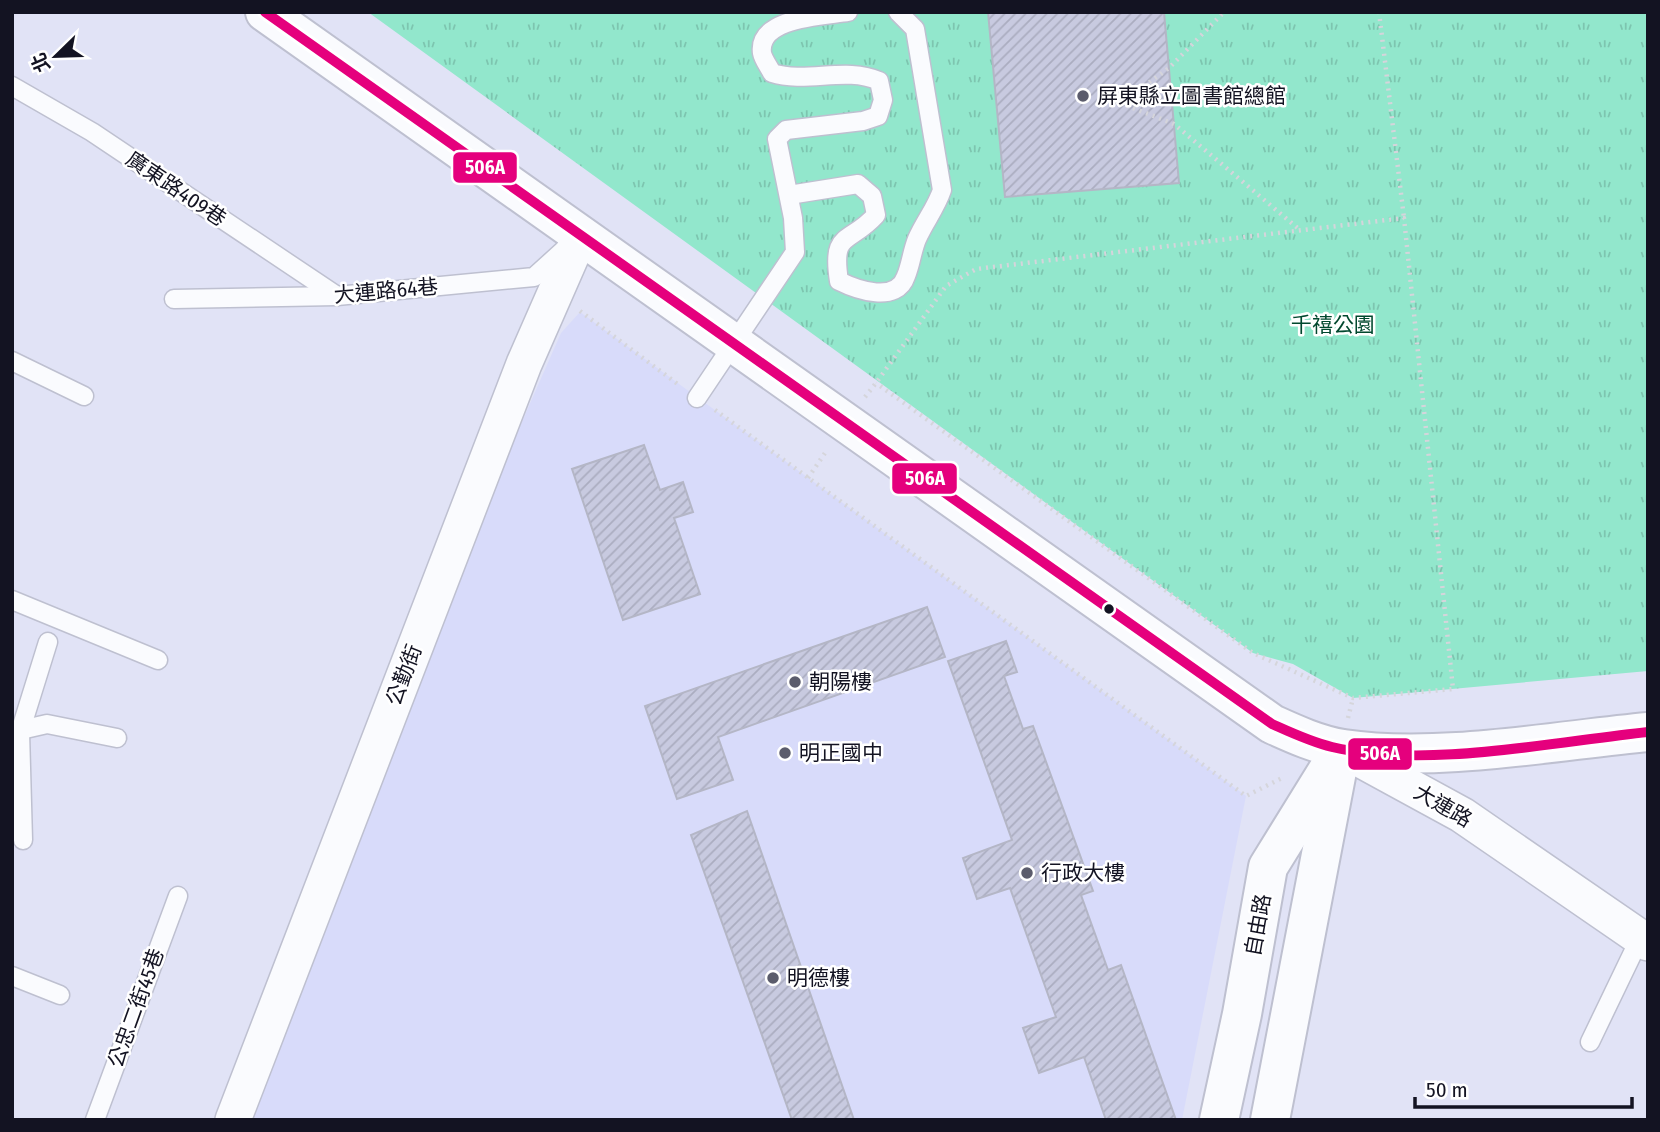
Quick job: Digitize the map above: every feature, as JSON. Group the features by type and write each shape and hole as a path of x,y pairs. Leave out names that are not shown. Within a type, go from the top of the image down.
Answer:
{"main road":[{"name":"大連路","path":"265,12 1272,724 1303,738 1341,749"},
{"path":"1270,1120 1341,749 1418,754 1648,732"},
{"name":"自由路","path":"1219,1120 1242,1014 1268,867 1341,749"}],"street":[{"name":"公勤街","path":"233,1120 524,364 581,233"},
{"name":"大連路","path":"1341,749 1462,815 1644,941"}],"lane":[{"path":"697,398 796,252 778,139 786,130 863,121 878,116 883,100 879,81 865,75 791,79 772,73 762,52 766,35 780,24 848,12"},
{"path":"789,195 858,184 872,196 876,215 864,228 843,238 835,255 839,281 860,292 892,291 906,279 911,254 922,229 934,213 942,190 915,29 898,12"},
{"name":"廣東路409巷","path":"12,86 92,132 337,296"},
{"name":"大連路64巷","path":"174,299 337,296 534,277 581,233"},
{"path":"12,361 84,396"},
{"path":"12,600 158,660"},
{"path":"23,840 16,732 48,642"},
{"path":"16,732 47,724 117,738"},
{"name":"公忠二街45巷","path":"95,1120 178,896"},
{"path":"1590,1042 1644,941"},
{"path":"12,976 60,995"}],"path":[{"path":"1224,12 1169,68 1120,103 1174,124 1300,230"},
{"path":"876,383 1253,653 1353,698 1453,689 1404,218 1379,12"},
{"path":"807,478 946,286 975,269 1404,218"},
{"path":"579,302 580,312 1246,796 1294,772"},
{"path":"1341,749 1353,698"}],"shaded area":[{"name":"明正國中","path":"580,312 1246,796 1182,1120 251,1120 436,617 561,333"}],"green space":[{"name":"千禧公園","path":"368,12 1648,12 1648,671 1353,698 1293,664 1253,653"}],"building":[{"name":"屏東縣立圖書館總館","path":"988,12 1164,12 1179,183 1005,197"},
{"path":"644,445 660,490 683,482 693,512 674,518 700,594 623,620 572,469"},
{"name":"朝陽樓","path":"927,607 945,657 718,737 733,780 677,799 645,706"},
{"name":"行政大樓","path":"1006,641 1017,672 1004,676 1023,729 1033,726 1093,891 1081,895 1108,970 1121,965 1176,1120 1106,1120 1084,1057 1039,1073 1023,1028 1056,1017 1010,888 977,899 963,858 1012,840 948,661"},
{"name":"明德樓","path":"747,811 854,1120 792,1120 691,835"}],"transit line":[{"name":"506A","path":"265,12 1272,724 1332,747 1408,755 1448,755 1648,732"}],"place":[{"name":"屏東縣立圖書館總館","path":"1083,96"},
{"name":"朝陽樓","path":"795,682"},
{"name":"明正國中","path":"785,753"},
{"name":"行政大樓","path":"1027,873"},
{"name":"明德樓","path":"773,978"}]}
